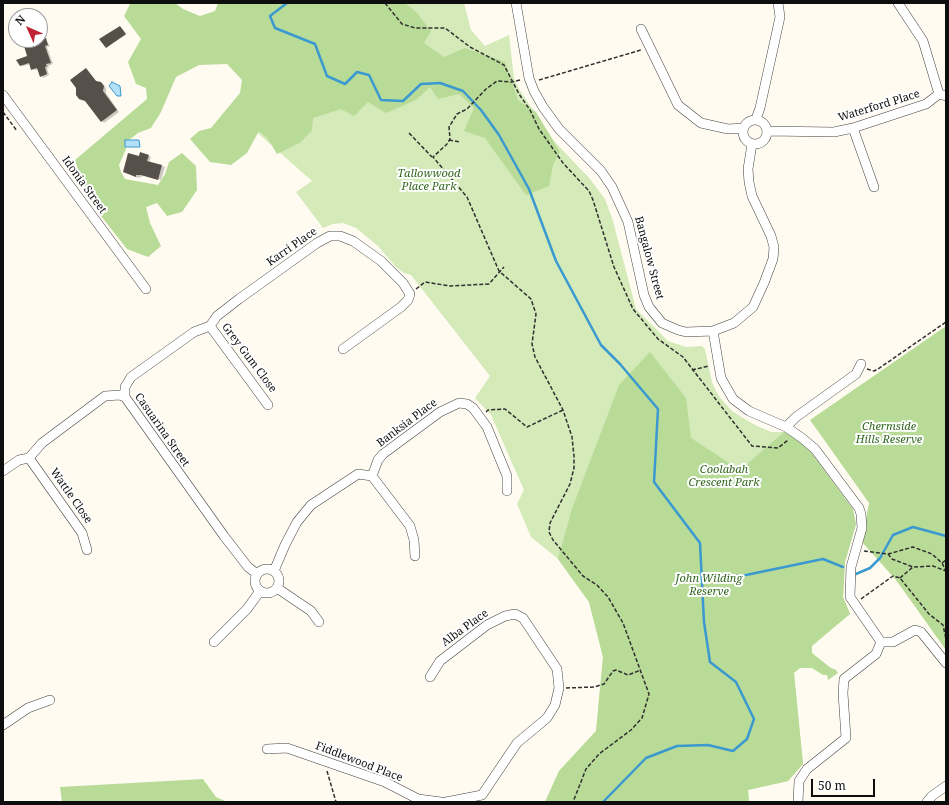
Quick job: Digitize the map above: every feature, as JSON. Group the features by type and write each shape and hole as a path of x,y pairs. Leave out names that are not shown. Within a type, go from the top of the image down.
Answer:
{"street":[{"name":"Bangalow Street","path":"516,3 529,78 550,118 601,171 612,187 628,222 644,295 652,312 662,323 678,330 699,333 713,331 734,323 749,312 764,283 773,260 774,247 771,236 752,196 749,182 748,169 752,144"},
{"path":"756,120 780,17 778,3"},
{"path":"898,3 923,41 942,95"},
{"path":"641,30 670,91 678,105 687,114 701,123 728,129 743,128 748,122 756,120 763,122 768,131 763,142 752,144 745,140 743,128"},
{"name":"Idonia Street","path":"3,95 146,289"},
{"name":"Waterford Place","path":"768,131 821,133 853,128 926,104 942,95"},
{"path":"853,128 874,187"},
{"name":"Karri Place","path":"125,397 125,387 131,377 194,332 210,326 217,316 239,299 317,243 330,236 340,236 353,241 381,261 403,283 410,294"},
{"path":"343,349 401,307 408,300 410,294"},
{"name":"Grey Gum Close","path":"210,326 268,405"},
{"path":"713,331 721,378 733,399 749,411 786,427 815,449 859,508 862,514 862,528 851,567 849,581 850,597 881,642"},
{"path":"786,427 796,416 856,374 860,366"},
{"name":"Casuarina Street","path":"3,470 19,460 29,458 42,443 105,396 114,394 125,397 224,536 248,567 257,574"},
{"name":"Banksia Place","path":"372,476 375,467 384,454 449,407 459,403 467,404 479,416 492,437 507,476 508,491"},
{"name":"Wattle Close","path":"29,458 82,533 87,550"},
{"path":"277,588 278,579 274,571 297,522 311,506 358,474 365,473 372,476 410,526 414,540 415,556"},
{"path":"274,571 265,569 257,574 255,584 260,591 269,593 277,588"},
{"path":"277,588 311,611 319,622"},
{"path":"214,642 247,609 260,591"},
{"name":"Alba Place","path":"430,677 440,662 487,625 505,616 515,614 524,618 557,670 559,688 555,705 547,718 517,743 483,799"},
{"path":"881,642 893,642 915,630 921,632 946,663"},
{"path":"798,802 799,782 807,769 846,738 843,693 844,679 876,654 881,642"},
{"path":"3,725 28,708 50,700"},
{"name":"Fiddlewood Place","path":"267,749 287,748 385,782 418,799 442,802"},
{"path":"927,802 932,796 946,786"},
{"path":"446,802 483,799"}],"path":[{"path":"385,3 402,24 415,28 445,28 452,31 470,47 504,65 512,82 530,110 539,129 563,163 589,191 614,267 633,309 658,340 683,357 752,446 778,448 795,433"},
{"path":"537,81 649,47"},
{"path":"433,157 447,144 449,140 449,127 457,114 467,109 486,89 498,81 512,82"},
{"path":"3,112 17,131"},
{"path":"408,133 433,157 467,197 499,271 531,299 536,314 532,344 535,357 563,410 572,437 574,468 570,484 550,523 549,532 553,540 583,576 597,585 608,597 623,624 649,694 642,718 631,730 599,754 586,769 573,802"},
{"path":"449,140 460,142"},
{"path":"410,294 425,282 450,286 489,284 504,266"},
{"path":"860,366 874,371 878,369 946,322"},
{"path":"692,370 711,365"},
{"path":"479,416 488,410 505,409 527,427 563,410"},
{"path":"856,550 888,554 913,547 932,554 942,563 946,571"},
{"path":"888,554 892,559 913,567 933,566 946,571"},
{"path":"942,563 946,560"},
{"path":"900,578 913,567"},
{"path":"855,603 893,576 900,578 929,614 943,625 946,639"},
{"path":"559,688 594,687 604,684 613,671 616,670 632,675 641,670"},
{"path":"326,761 328,778 336,802"}],"green space":[{"path":"175,3 183,9 200,16 215,11 218,3 405,3 417,13 431,31 424,43 444,57 465,48 505,62 518,100 536,112 560,152 553,165 549,186 526,195 485,138 464,131 474,108 459,94 438,99 430,87 416,100 386,113 368,102 354,116 341,109 313,118 312,130 301,142 277,154 268,139 259,131 247,153 231,165 210,162 190,139 199,131 211,128 240,93 242,80 227,64 199,65 176,77 161,112 151,128 138,133 125,143 126,149 119,165 125,179 158,185 165,174 169,162 182,153 196,166 197,190 182,212 167,216 157,203 146,207 150,223 161,246 148,257 127,249 101,216 80,176 75,160 147,99 146,88 136,84 128,62 141,39 124,16 130,4"},
{"path":"287,3 464,3 471,30 485,46 509,35 514,78 519,89 554,141 590,179 605,199 613,221 636,309 668,341 686,347 702,346 705,349 712,382 718,395 732,411 753,424 771,432 784,432 795,437 856,524 845,562 843,597 850,614 792,653 803,764 788,781 748,790 749,802 545,802 559,771 596,731 603,657 589,602 558,559 531,537 517,504 524,490 491,415 475,398 490,376 411,275 404,273 396,267 378,246 356,228 343,223 333,224 323,228 296,192 312,181 243,120"},
{"name":"Chermside Hills Reserve","path":"946,326 946,650 896,580 862,542 869,503 810,420"},
{"name":"John Wilding Reserve","path":"650,352 686,398 691,438 740,470 784,432 805,444 853,509 856,524 845,562 843,597 850,614 812,646 812,653 838,673 828,680 827,675 823,675 812,668 800,668 794,673 803,764 788,781 748,790 749,802 545,802 559,771 596,731 603,657 589,602 558,559 572,509 619,385"},
{"path":"203,779 216,797 227,802 62,802 60,787"}],"water":[{"path":"112,82 120,86 121,96 117,96 109,86"},
{"path":"125,140 139,140 140,147 125,147"}],"building":[{"path":"120,26 126,34 106,48 99,39"},
{"path":"25,48 46,48 51,63 46,64 47,66 45,67 47,74 40,77 37,68 31,70 29,63 20,66 16,60 27,56"},
{"path":"86,68 96,81 101,82 104,86 103,91 117,110 101,122 85,101 79,99 76,95 76,88 70,80"},
{"path":"140,152 149,155 147,161 162,165 158,180 141,175 136,175 136,177 123,172 128,153 139,156"}],"waterway":[{"path":"287,3 270,16 275,28 315,44 327,76 345,84 357,72 369,75 381,100 403,101 421,84 440,83 463,91 481,110 499,135 529,189 556,261 601,345 620,364 658,409 654,482 700,543 704,622 710,662 736,682 754,719 747,739 733,751 708,745 677,746 646,758 603,802"},
{"path":"856,574 870,568 880,558 893,535 913,527 946,536"},
{"path":"701,574 722,577 746,575 823,559 843,567"}],"park label":[{"name":"Tallowwood Place Park","path":"429,180"},
{"name":"Coolabah Crescent Park","path":"724,476"}]}
